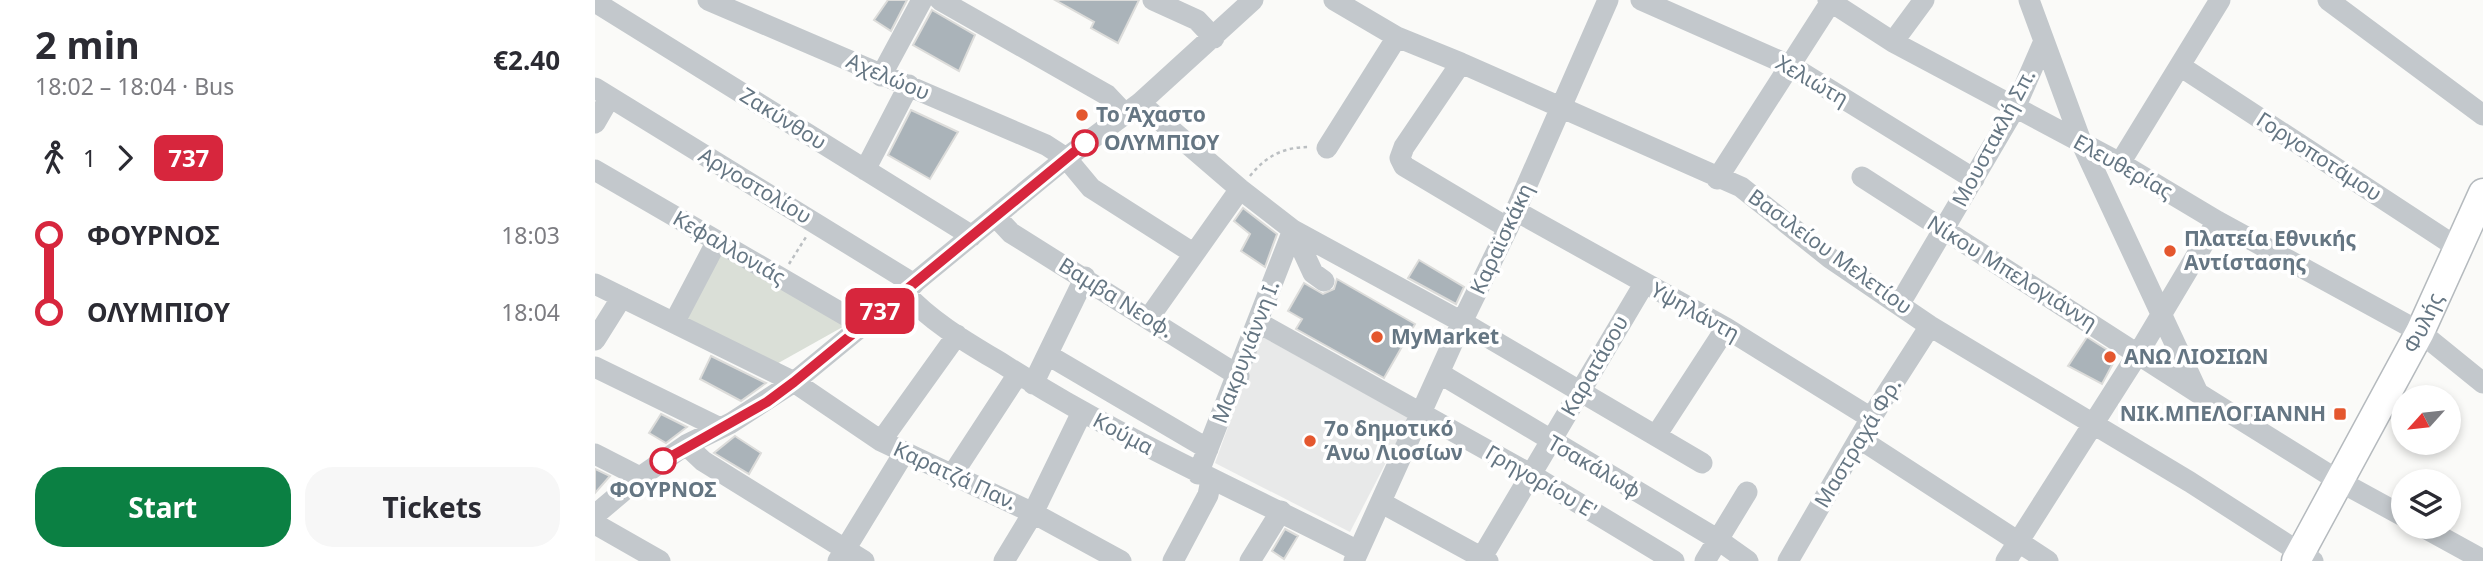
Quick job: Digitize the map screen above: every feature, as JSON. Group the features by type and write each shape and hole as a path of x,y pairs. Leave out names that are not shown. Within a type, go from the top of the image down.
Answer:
{"main road":[{"name":"Φυλής","path":"2303,558 2339,481 2469,239 2483,192"}],"street":[{"name":"Αχελώου","path":"708,0 1046,145 1066,158"},
{"path":"881,76 922,0"},
{"path":"940,0 1132,108 1293,230 1462,322 1657,434 1702,463"},
{"path":"1153,0 1197,20 1214,38"},
{"path":"595,515 640,477 686,445 767,402 794,382 1066,158 1132,108 1214,38 1253,0"},
{"name":"Βασιλείου Μελετίου","path":"1334,0 1397,37 1461,62 1717,179 1741,187 1830,258 1930,326 2091,423 2303,558"},
{"name":"Καραϊσκάκη","path":"1356,556 1462,322 1512,220 1608,0"},
{"name":"Χελιώτη","path":"1641,0 1791,66 1974,179"},
{"path":"1717,179 1791,66 1830,0"},
{"name":"Ελευθερίας","path":"1830,0 1893,42 2120,163 2217,221 2420,332 2483,383"},
{"path":"1893,42 1924,0"},
{"path":"2029,0 2082,144 2162,310 2198,393"},
{"path":"2120,163 2220,0"},
{"path":"2328,0 2483,115"},
{"name":"Ζακύνθου","path":"595,2 972,236"},
{"path":"1327,148 1397,37"},
{"name":"Μουστακλή Σπ.","path":"1899,305 2015,108 2044,41"},
{"name":"Υψηλάντη","path":"1461,62 1403,147 1400,158 1404,166 1644,284 1726,328 1871,418"},
{"name":"Γοργοποτάμου","path":"2181,66 2469,239"},
{"path":"865,170 909,85"},
{"path":"595,123 602,93"},
{"name":"Αργοστολίου","path":"602,93 815,223 909,288"},
{"path":"1066,158 1091,188 1193,253"},
{"name":"Κεφαλλονιάς","path":"595,170 862,325"},
{"name":"Νίκου Μπελογιάννη","path":"1862,177 1943,231 2139,352 2198,393 2339,481 2391,509"},
{"path":"1148,319 1240,189"},
{"name":"Βαμβα Νεοφ.","path":"996,217 1011,233 1239,376"},
{"path":"2005,561 2139,352 2217,221"},
{"path":"1293,230 1313,273 1324,281"},
{"name":"Μακρυγιάννη Ι.","path":"1173,561 1207,495 1205,477 1208,449 1239,376 1293,230"},
{"path":"675,321 717,241"},
{"path":"952,475 1025,379 1048,355 1084,278"},
{"name":"Καρατζά Παν.","path":"595,284 675,321 794,382 881,441 1033,513 1121,561"},
{"name":"Καρατάσου","path":"1485,559 1580,390 1644,284"},
{"name":"Κούμα","path":"909,288 918,307 1025,379 1205,477 1281,511 1356,556"},
{"path":"595,340 622,297"},
{"name":"Γρηγορίου Ε'","path":"1259,323 1532,475 1674,561"},
{"name":"Μαστραχά Φρ.","path":"1788,561 1871,418 1930,326"},
{"path":"1657,434 1726,328"},
{"path":"881,441 957,335"},
{"path":"1048,355 1208,449"},
{"path":"595,367 720,428"},
{"name":"Τσακάλωφ","path":"1440,373 1551,442 1717,539 1748,561"},
{"path":"1005,561 1033,513 1082,412"},
{"path":"1860,439 2048,561"},
{"path":"686,445 703,461 841,556 864,561"},
{"path":"841,556 904,453"},
{"path":"595,454 640,477"},
{"path":"1705,561 1748,492"},
{"path":"1382,503 1485,559"},
{"path":"1250,561 1281,511"},
{"path":"595,524 660,561"},
{"path":"2445,539 2483,560"}],"path":[{"path":"1240,189 1262,161 1281,150 1327,148"},
{"path":"781,278 815,223"}],"shaded area":[{"path":"718,248 848,324 773,366 681,319"},
{"name":"7ο δημοτικό Άνω Λιοσίων","path":"1261,336 1409,418 1350,532 1215,463"}],"building":[{"path":"888,0 907,0 891,31 874,20"},
{"path":"1055,0 1139,0 1118,43 1091,28 1094,22"},
{"path":"932,10 975,35 959,71 913,45"},
{"path":"911,110 958,132 930,179 888,155"},
{"path":"1243,208 1277,234 1265,267 1241,251 1250,234 1234,221"},
{"path":"1419,260 1464,287 1456,304 1408,278"},
{"path":"1337,279 1415,324 1384,378 1296,329 1302,319 1288,311 1304,283 1323,294 1334,289"},
{"path":"2087,337 2117,356 2102,384 2068,366"},
{"path":"711,356 766,383 741,401 700,379"},
{"path":"661,414 687,427 666,443 649,433"},
{"path":"735,436 761,453 749,474 714,453"},
{"path":"595,469 610,476 595,493"},
{"path":"1285,529 1298,536 1284,559 1272,551"}],"bus line":[{"name":"737","path":"663,461 686,445 767,402 794,382 1085,143"}],"place":[{"name":"Το Άχαστο","path":"1082,115"},
{"name":"ΟΛΥΜΠΙΟΥ","path":"1085,143"},
{"name":"Πλατεία Εθνικής Αντίστασης","path":"2170,251"},
{"name":"MyMarket","path":"1377,337"},
{"name":"ΑΝΩ ΛΙΟΣΙΩΝ","path":"2110,357"},
{"name":"ΝΙΚ.ΜΠΕΛΟΓΙΑΝΝΗ","path":"2340,414"},
{"name":"7ο δημοτικό Άνω Λιοσίων","path":"1310,441"},
{"name":"ΦΟΥΡΝΟΣ","path":"663,461"}]}
